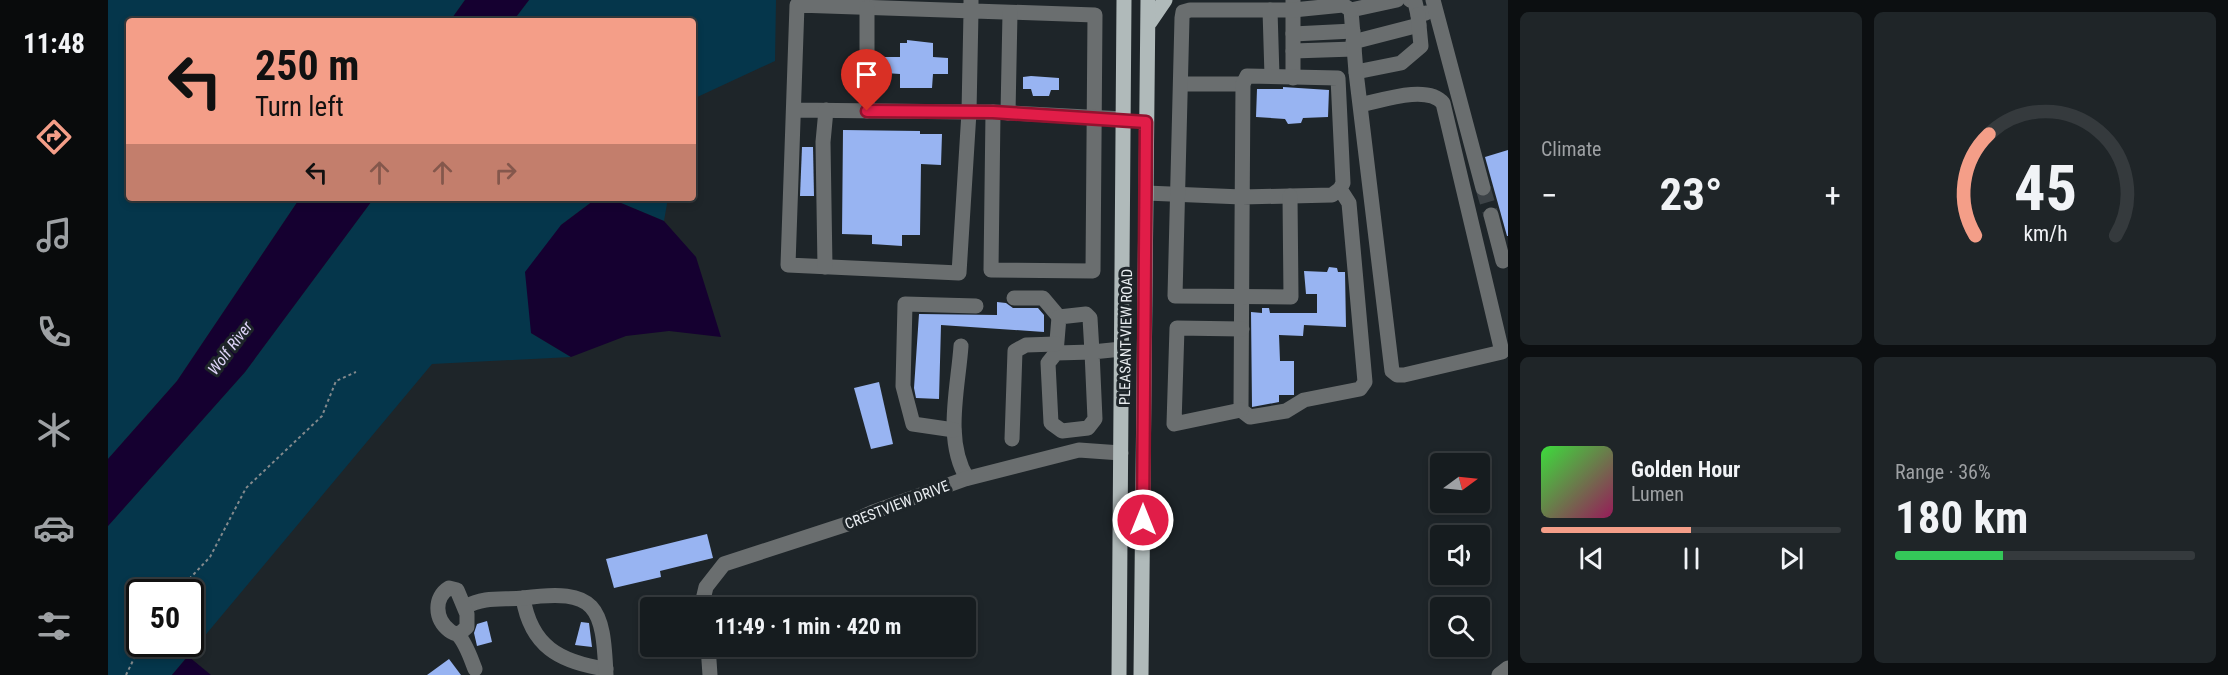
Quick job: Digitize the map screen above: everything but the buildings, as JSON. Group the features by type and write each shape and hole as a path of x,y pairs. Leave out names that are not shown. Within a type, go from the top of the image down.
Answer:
{"main road":[{"name":"PLEASANT VIEW ROAD","path":"1119,675 1124,0"},
{"name":"PLEASANT VIEW ROAD","path":"1141,675 1148,0"},
{"path":"1149,24 1165,0"},
{"path":"1124,119 1146,122"},
{"path":"1120,564 1142,565"}],"street":[{"path":"1290,196 1291,297 1175,296 1183,12 1270,10 1293,5 1343,5 1351,10 1396,0"},
{"path":"1356,72 1401,63 1421,45 1419,20 1414,2 1410,0"},
{"path":"971,6 969,112 959,273 788,265 797,5 867,8 971,6 1010,13 1095,15 1093,271 991,270 991,186 1010,13"},
{"path":"1293,5 1293,78"},
{"path":"1293,51 1353,41 1419,20 1434,5"},
{"path":"1434,5 1483,188"},
{"path":"867,8 867,111"},
{"path":"1270,10 1272,76"},
{"path":"1351,10 1356,72 1392,371 1397,375 1404,375 1505,351 1482,267 1443,103 1431,96 1414,94 1360,105"},
{"path":"1293,34 1353,41"},
{"path":"1146,193 1242,197 1332,195 1340,189 1342,183 1338,78 1246,76 1243,84 1242,197 1242,329 1241,410"},
{"path":"1181,84 1243,84"},
{"path":"794,110 969,112 1124,119"},
{"path":"825,267 823,142 826,110"},
{"path":"965,184 991,186"},
{"path":"1242,329 1177,328 1174,424 1241,410 1250,417 1286,411 1304,400 1360,388 1365,382 1349,202 1340,189"},
{"path":"1482,267 1506,260 1491,215"},
{"path":"1014,298 1043,298 1059,317 1056,349 1048,363 1051,423 1062,431 1088,428 1095,419 1090,318 1086,314 1063,314 1059,317"},
{"path":"954,430 913,424 903,386 905,304 976,306"},
{"path":"1011,439 1015,351 1026,345 1092,352 1122,349"},
{"path":"962,346 954,430 958,463 967,478"},
{"name":"CRESTVIEW DRIVE","path":"704,597 706,587 724,564 847,524 873,512 967,478 1079,450 1121,453"},
{"path":"458,635 467,627 465,608 457,590 449,588 441,593 437,600 438,613 443,624 458,635 477,673"},
{"path":"465,608 493,598 523,598 549,593 586,602 595,610 600,620 606,672 565,660 541,641 529,625 523,598"},
{"path":"709,657 710,675"},
{"path":"1499,675 1508,668"}],"path":[{"path":"189,579 210,556 246,488 322,416 336,381 356,372"},
{"path":"126,675 135,657"}],"shaded area":[{"path":"108,0 465,0 452,18 126,18 126,201 298,201 177,381 108,459"},
{"path":"529,0 776,0 775,61 696,98 696,18 515,18"},
{"path":"372,201 593,201 561,225 531,333 571,357 432,364 204,637 204,579 126,579 126,657 187,657 172,675 108,675 108,526 245,372"},
{"path":"616,201 667,201 664,221"}],"water":[{"path":"465,0 529,0 515,18 452,18"},
{"name":"Wolf River","path":"298,201 372,201 245,372 108,526 108,459 177,381"},
{"path":"593,201 616,201 664,221 696,257 721,337 669,331 626,336 571,357 531,333 525,272 561,225"},
{"path":"189,657 211,675 172,675"}],"tunnel":[{"path":"1483,188 1491,215"}],"route":[{"path":"867,111 993,112 1146,122 1143,520"}]}
